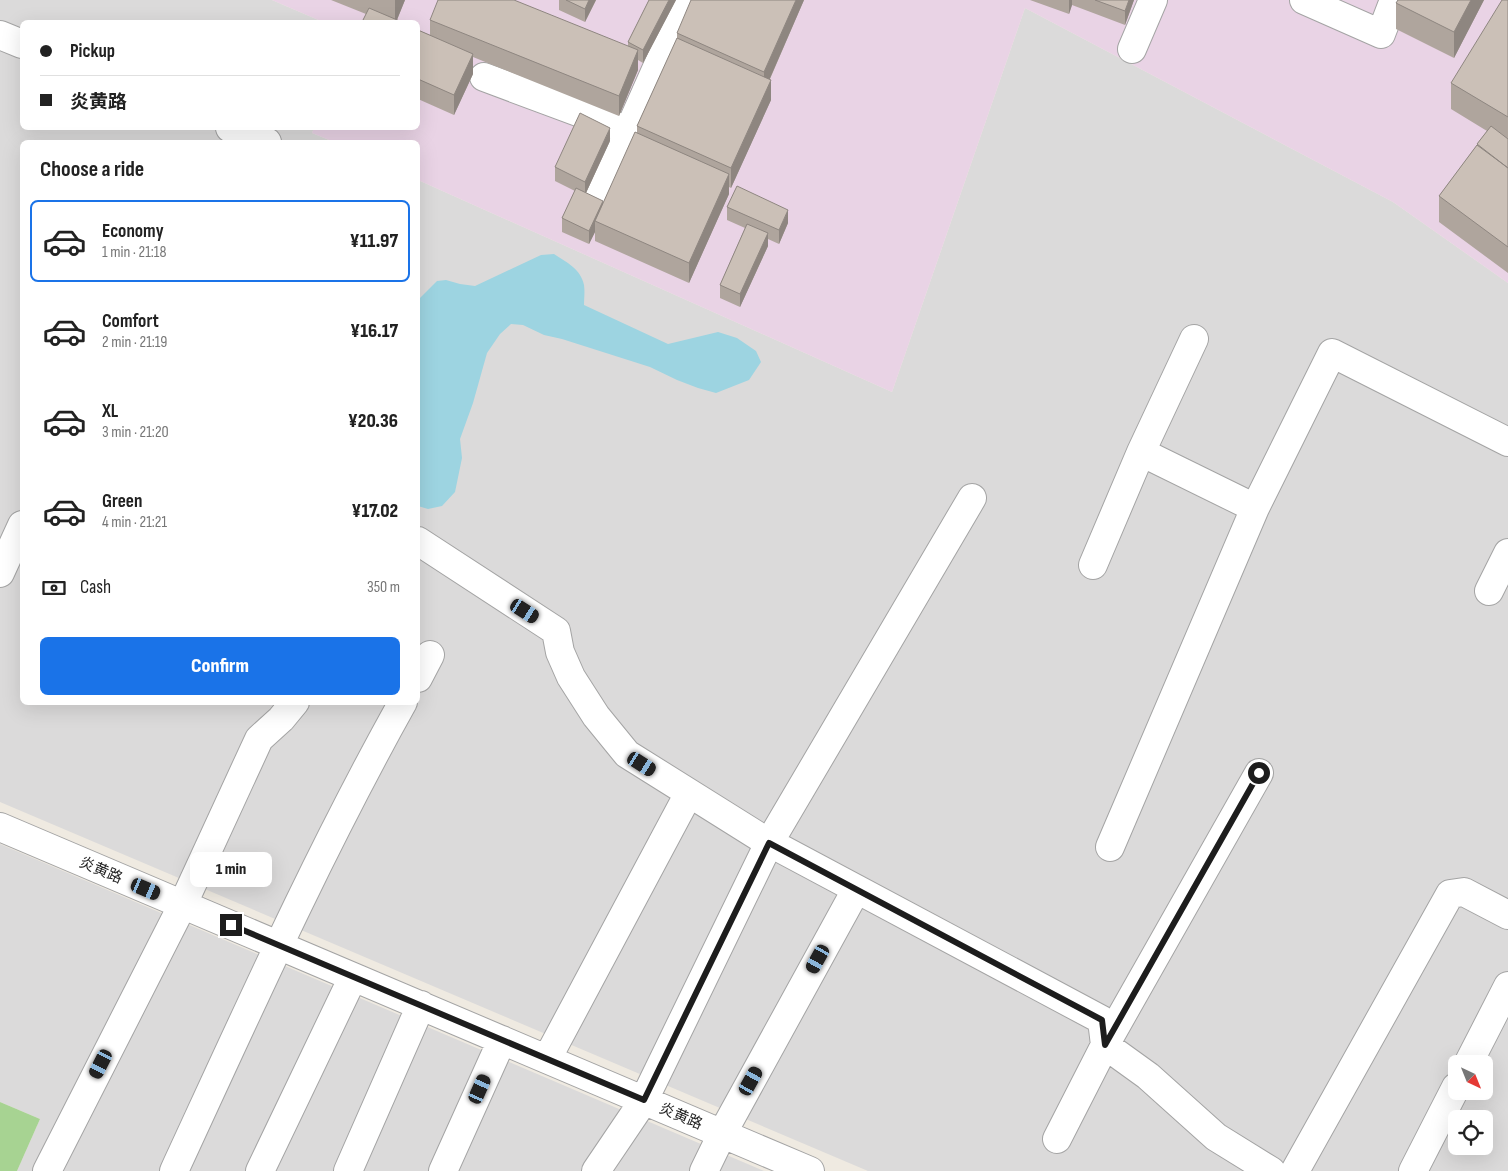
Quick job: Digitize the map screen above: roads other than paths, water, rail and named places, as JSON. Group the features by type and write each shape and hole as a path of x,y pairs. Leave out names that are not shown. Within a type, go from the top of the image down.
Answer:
{"street":[{"path":"599,198 686,0"},
{"path":"1132,48 1153,0"},
{"path":"1304,0 1381,34 1394,0"},
{"path":"0,35 20,43"},
{"path":"484,77 629,131"},
{"path":"235,130 262,140"},
{"path":"1093,565 1141,452 1194,339"},
{"path":"1110,846 1255,508 1332,353 1508,442"},
{"path":"1141,452 1255,508"},
{"path":"596,1171 644,1100 769,843 972,498"},
{"path":"0,573 20,528"},
{"path":"420,542 556,631 560,652 571,677 596,716 626,754 769,843 1102,1020 1105,1045 1148,1076 1216,1137 1271,1171"},
{"path":"1489,591 1508,553"},
{"path":"47,1171 183,904 259,739 281,719 293,705"},
{"path":"174,1171 279,945 367,766 402,705"},
{"path":"1057,1139 1105,1045 1259,773"},
{"path":"547,1059 689,793"},
{"name":"炎黄路","path":"0,827 810,1171"},
{"path":"704,1171 722,1134 856,890"},
{"path":"1295,1171 1450,894 1464,892 1508,915"},
{"path":"260,1171 354,977"},
{"path":"1473,1055 1508,986"},
{"path":"348,1171 421,1005"},
{"path":"443,1171 502,1040"},
{"path":"1413,1171 1449,1100"}],"water":[{"path":"554,254 576,270 584,285 584,305 668,344 718,332 737,338 756,351 761,362 749,380 716,393 677,380 650,367 544,335 523,325 511,324 500,334 487,353 473,403 460,439 462,458 455,492 442,506 428,509 420,507 420,298 437,281 446,280 475,286 541,255"}]}
